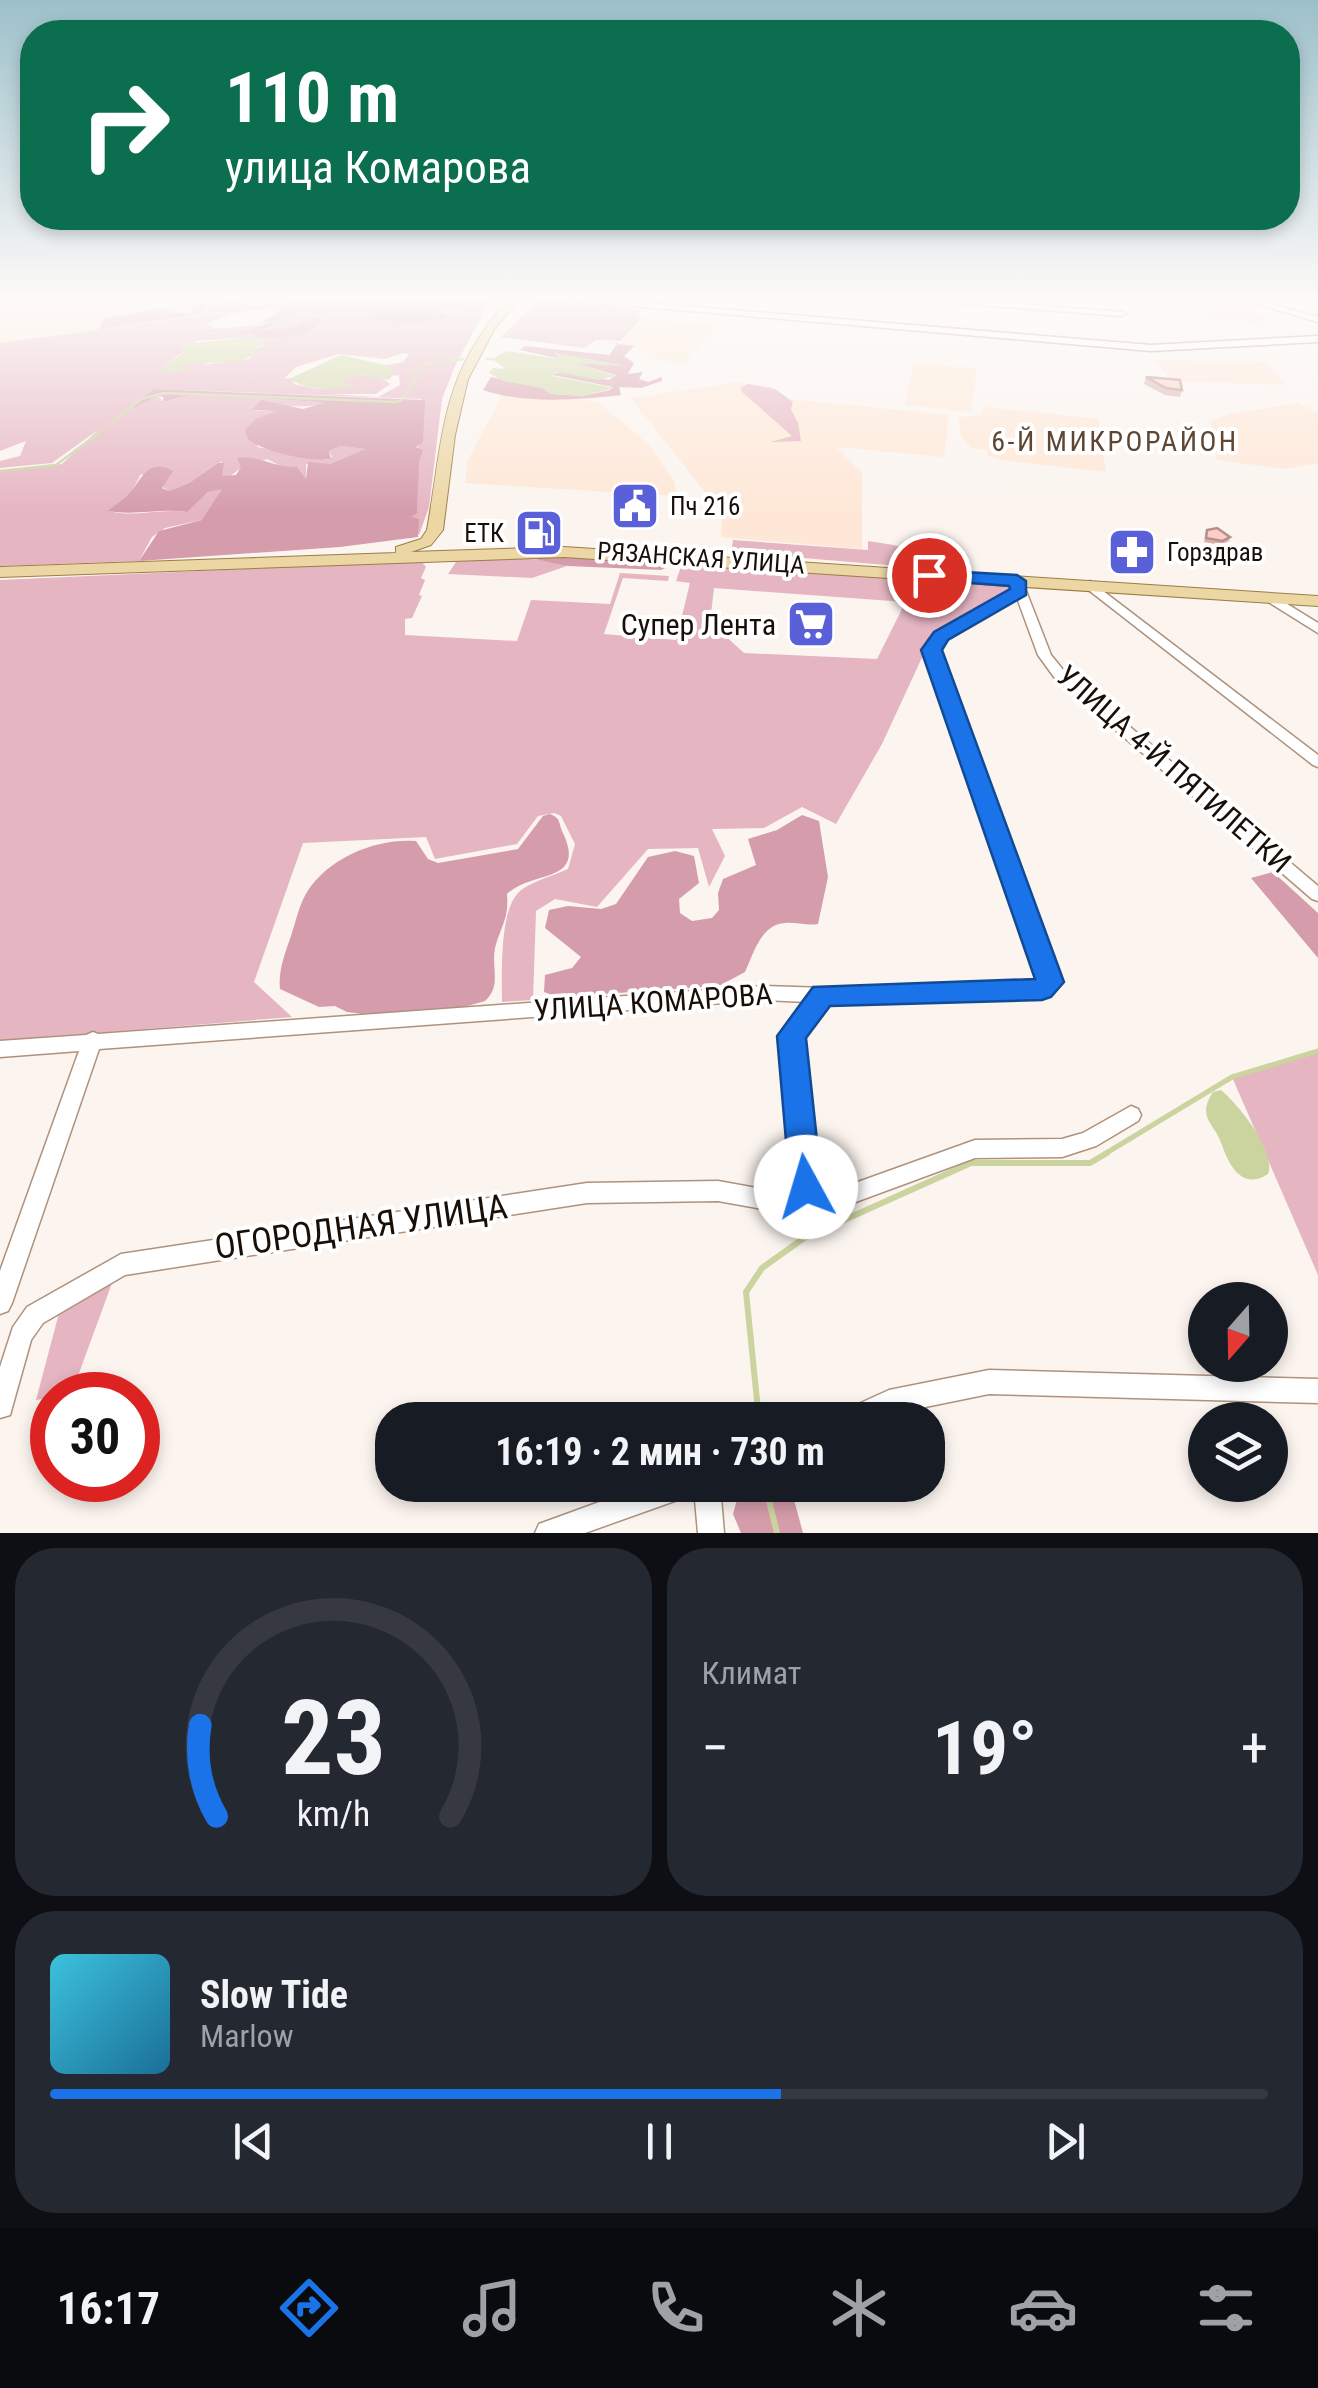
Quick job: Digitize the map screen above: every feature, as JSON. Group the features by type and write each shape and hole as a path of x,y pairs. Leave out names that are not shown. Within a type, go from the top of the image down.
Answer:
{"main road":[{"path":"0,572 446,551 440,530 442,496 455,391 465,371"},
{"path":"440,530 459,544 477,547"},
{"path":"399,553 426,542 440,530"},
{"name":"РЯЗАНСКАЯ УЛИЦА","path":"446,551 477,547 592,550 963,578 1018,586 1090,586 1318,601"},
{"name":"РЯЗАНСКАЯ УЛИЦА","path":"446,551 582,553 963,578"}],"street":[{"name":"УЛИЦА 4-Й ПЯТИЛЕТКИ","path":"1018,586 1045,655 1058,674 1318,894"},
{"name":"УЛИЦА КОМАРОВА","path":"0,1049 764,994 1049,986 932,650 940,636 1018,586"},
{"path":"1090,586 1318,762"},
{"path":"1272,598 1318,629"},
{"path":"798,1199 806,1187 791,1036 822,995"},
{"path":"0,1302 93,1040"},
{"name":"ОГОРОДНАЯ УЛИЦА","path":"0,1405 16,1349 35,1315 120,1265 146,1258 587,1194 718,1191 774,1202 798,1199 815,1207 975,1149 1062,1148 1089,1140 1131,1116"},
{"path":"889,1402 989,1382 1318,1391"},
{"path":"548,1533 635,1502"},
{"path":"708,1502 711,1533"}],"shaded area":[{"path":"0,371 292,371 284,379 318,389 350,387 341,380 361,375 390,384 376,394 330,394 378,397 400,385 399,375 393,376 391,371 453,371 442,399 429,507 419,535 410,517 417,512 422,399 154,389 112,419 157,396 165,402 193,394 330,403 254,411 283,410 257,447 328,460 332,457 329,451 341,446 370,449 330,464 306,464 306,479 267,459 229,477 222,476 222,462 218,463 169,491 141,474 132,491 109,511 186,512 208,492 223,488 222,495 202,520 165,528 152,537 139,561 0,566 0,472 62,464 98,430 52,463 0,468 0,461 20,456 26,441 0,451"},
{"path":"307,371 395,372 389,380 364,375 342,380 351,386 336,389 314,388 291,378"},
{"path":"599,371 616,376 599,380 557,372 552,376 614,388 582,396 551,394 542,388 503,381 489,373"},
{"path":"600,371 643,372 639,379 648,382 662,377 662,381 641,388 619,387 621,395 570,399 533,399 483,390 491,377 542,388 551,394 582,396 613,387 552,375 560,372 609,380 616,375"},
{"path":"912,371 977,371 971,412 905,405"},
{"path":"1163,371 1274,371 1285,385 1171,381"},
{"path":"739,382 771,387 787,399 949,415 944,457 836,447 862,473 862,549 721,537 722,514 631,398"},
{"path":"748,384 775,389 793,402 791,409 801,441 771,442 792,436 742,392 740,388"},
{"path":"154,389 425,400 423,442 416,447 423,450 417,513 411,517 419,519 418,537 340,547 139,561 159,531 202,520 222,489 208,492 187,512 108,511 154,467 173,471 162,488 169,491 218,463 224,463 222,476 236,475 241,467 237,458 297,467 306,479 308,462 330,464 366,449 341,446 329,451 331,459 312,459 276,452 248,439 245,430 256,419 277,411 252,410 261,400 303,409 323,403 320,402 193,394 164,402 163,397 157,396 111,420"},
{"path":"502,396 597,401 650,446 675,483 676,496 465,483 468,460"},
{"path":"1298,403 1318,413 1318,463 1285,469 1217,460 1210,421"},
{"path":"984,407 1098,419 1106,472 1001,460 988,456 988,450 971,448 961,436 959,417 981,415"},
{"path":"733,540 868,550 868,541 912,552 934,569 731,552"},
{"path":"525,557 603,558 671,565 661,570 568,566"},
{"path":"522,558 567,566 532,578 448,574 458,559"},
{"path":"421,561 426,567 421,578 425,580 419,595 422,596 412,618 405,619 405,635 517,641 531,600 610,604 620,573 669,576 668,581 623,578 604,634 676,640 690,583 676,581 682,564 1011,585 1012,590 931,638 882,744 836,824 802,807 764,828 712,829 725,856 709,887 698,848 648,849 597,907 555,899 536,911 533,1000 502,1002 505,929 518,893 568,869 575,844 561,816 554,813 538,816 517,844 435,859 426,837 303,843 254,982 292,1017 0,1041 0,580","holes":["714,588 905,602 877,659 744,653 710,622"]},
{"path":"550,814 559,822 568,861 553,874 507,894 506,916 494,955 495,983 485,1001 464,1007 363,1014 335,1006 319,1007 280,989 282,962 304,897 316,880 341,860 370,847 401,841 416,841 428,859 438,863 518,849 543,816"},
{"path":"802,815 819,821 828,877 818,924 785,923 770,929 745,972 719,986 559,997 544,992 545,975 572,968 581,957 545,928 549,910 568,906 601,909 616,904 648,857 675,851 694,856 699,883 679,899 680,913 692,921 712,918 719,910 718,893 723,879 756,865 748,839 777,830"},
{"path":"1273,872 1318,913 1318,958 1251,878"},
{"path":"1318,1051 1318,1275 1232,1077"},
{"path":"1221,1090 1262,1141 1268,1174 1244,1178 1228,1160 1206,1108 1213,1092"},
{"path":"112,1283 79,1372 43,1372 59,1313"},
{"path":"736,1502 795,1502 803,1533 741,1533 733,1514"}],"building":[{"path":"1146,377 1180,380 1182,390 1166,388"},
{"path":"622,493 651,493 648,504 619,502"},
{"path":"1217,528 1230,537 1222,541 1206,538 1207,530"}],"waterway":[{"path":"111,423 142,399 164,393 396,402 402,400 419,371"},
{"path":"0,471 56,465 104,429"},
{"path":"1103,1155 1232,1077 1318,1051"},
{"path":"757,1402 746,1292 762,1268 804,1238 971,1163 1090,1163 1107,1153"},
{"path":"769,1502 777,1533"}],"place":[{"name":"Пч 216","path":"635,506"},
{"name":"ЕТК","path":"539,533"},
{"name":"Горздрав","path":"1132,552"},
{"name":"Супер Лента","path":"811,624"}],"district":[{"name":"6-Й МИКРОРАЙОН","path":"1115,441"}],"route":[{"path":"806,1187 791,1036 822,995 1042,989 1050,982 932,655 933,644 940,636 1020,591 1017,581 929,575"}]}
